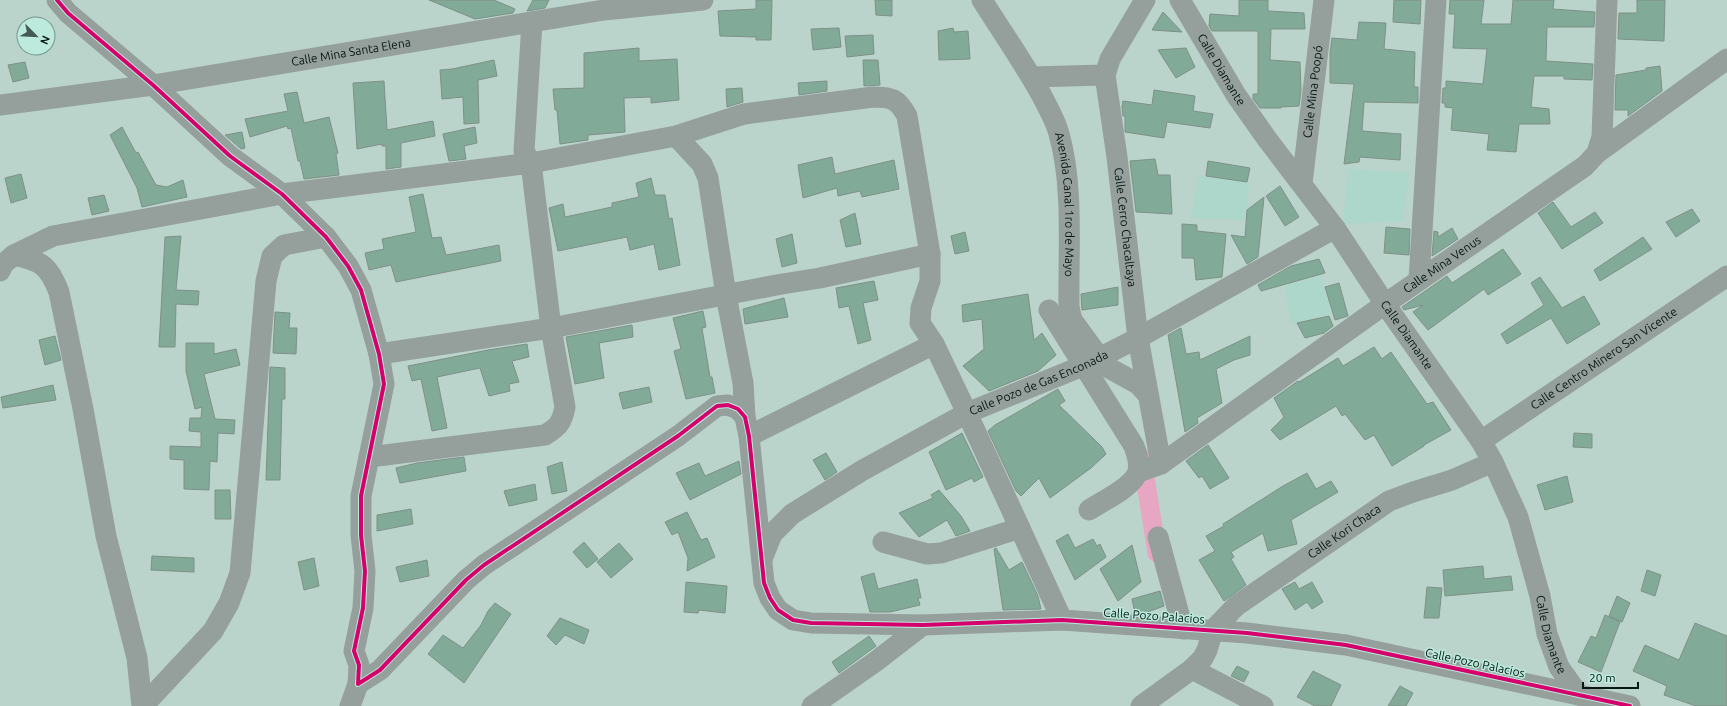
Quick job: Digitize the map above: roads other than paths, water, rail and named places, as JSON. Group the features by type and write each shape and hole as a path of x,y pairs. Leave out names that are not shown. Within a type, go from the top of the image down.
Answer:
{"street":[{"path":"57,0 68,13 153,85 230,156 282,194 326,237 348,266 361,290 379,354 384,384 361,496 361,535 365,571 362,608 354,651 359,665 358,684 350,706"},
{"name":"Calle Mina Santa Elena","path":"0,105 153,85 604,10 703,0"},
{"name":"Avenida Canal 1ro de Mayo","path":"982,0 1031,76 1049,109 1059,133 1065,161 1068,208 1069,307 1072,320 1092,361 1109,368 1138,384 1148,395"},
{"name":"Calle Cerro Chacaltaya","path":"1145,0 1110,59 1105,75 1118,164 1138,338 1161,464"},
{"name":"Calle Diamante","path":"1180,0 1236,95 1267,140 1335,228 1385,304 1481,441 1493,462 1518,517 1540,596 1547,634 1558,666 1579,695"},
{"name":"Calle Mina Poopó","path":"1302,184 1324,0"},
{"path":"1419,280 1436,0"},
{"name":"Calle Mina Venus","path":"1138,472 1161,464 1419,280 1585,166 1597,153 1602,137 1607,0"},
{"path":"369,457 545,435 556,428 562,418 565,407 551,328 531,163 524,151 532,22"},
{"path":"1597,153 1727,59"},
{"path":"1031,76 1105,75"},
{"path":"0,271 3,264 14,255 53,236 282,194 531,163 676,136 744,114 873,97 888,97 900,103 908,116 930,254 930,281 921,308 920,323 934,344 967,413 1062,620"},
{"name":"Calle Pozo Palacios","path":"676,136 702,164 708,178 726,295 743,383 764,583 770,598 778,610 793,620 810,623 923,625 1062,620 1213,630 1346,646 1627,706"},
{"name":"Calle Pozo de Gas Enconada","path":"762,560 772,534 792,514 863,470 967,413 1092,361 1138,338 1335,228"},
{"path":"142,706 213,631 230,603 240,573 266,281 272,256 284,245 326,237"},
{"path":"379,354 551,328 820,278 930,254"},
{"path":"14,255 30,258 42,264 52,275 59,292 83,409 106,536 137,658 142,706"},
{"name":"Calle Centro Minero San Vicente","path":"1481,441 1727,276"},
{"path":"1049,310 1092,361 1134,446 1138,458 1138,472 1130,484 1089,510"},
{"path":"358,684 380,670 466,580 484,565 678,436 717,406 728,405 738,409 747,427 934,344"},
{"name":"Calle Kori Chaca","path":"1213,630 1236,606 1389,502 1413,492 1452,480 1493,462"},
{"path":"883,542 927,554 941,553 1020,528"},
{"path":"1158,537 1183,629"},
{"path":"812,706 875,662 923,625"},
{"path":"1141,706 1192,670 1203,658 1213,630"},
{"path":"1192,670 1263,706"}],"waterway":[{"path":"1140,456 1143,464 1157,553"}]}
